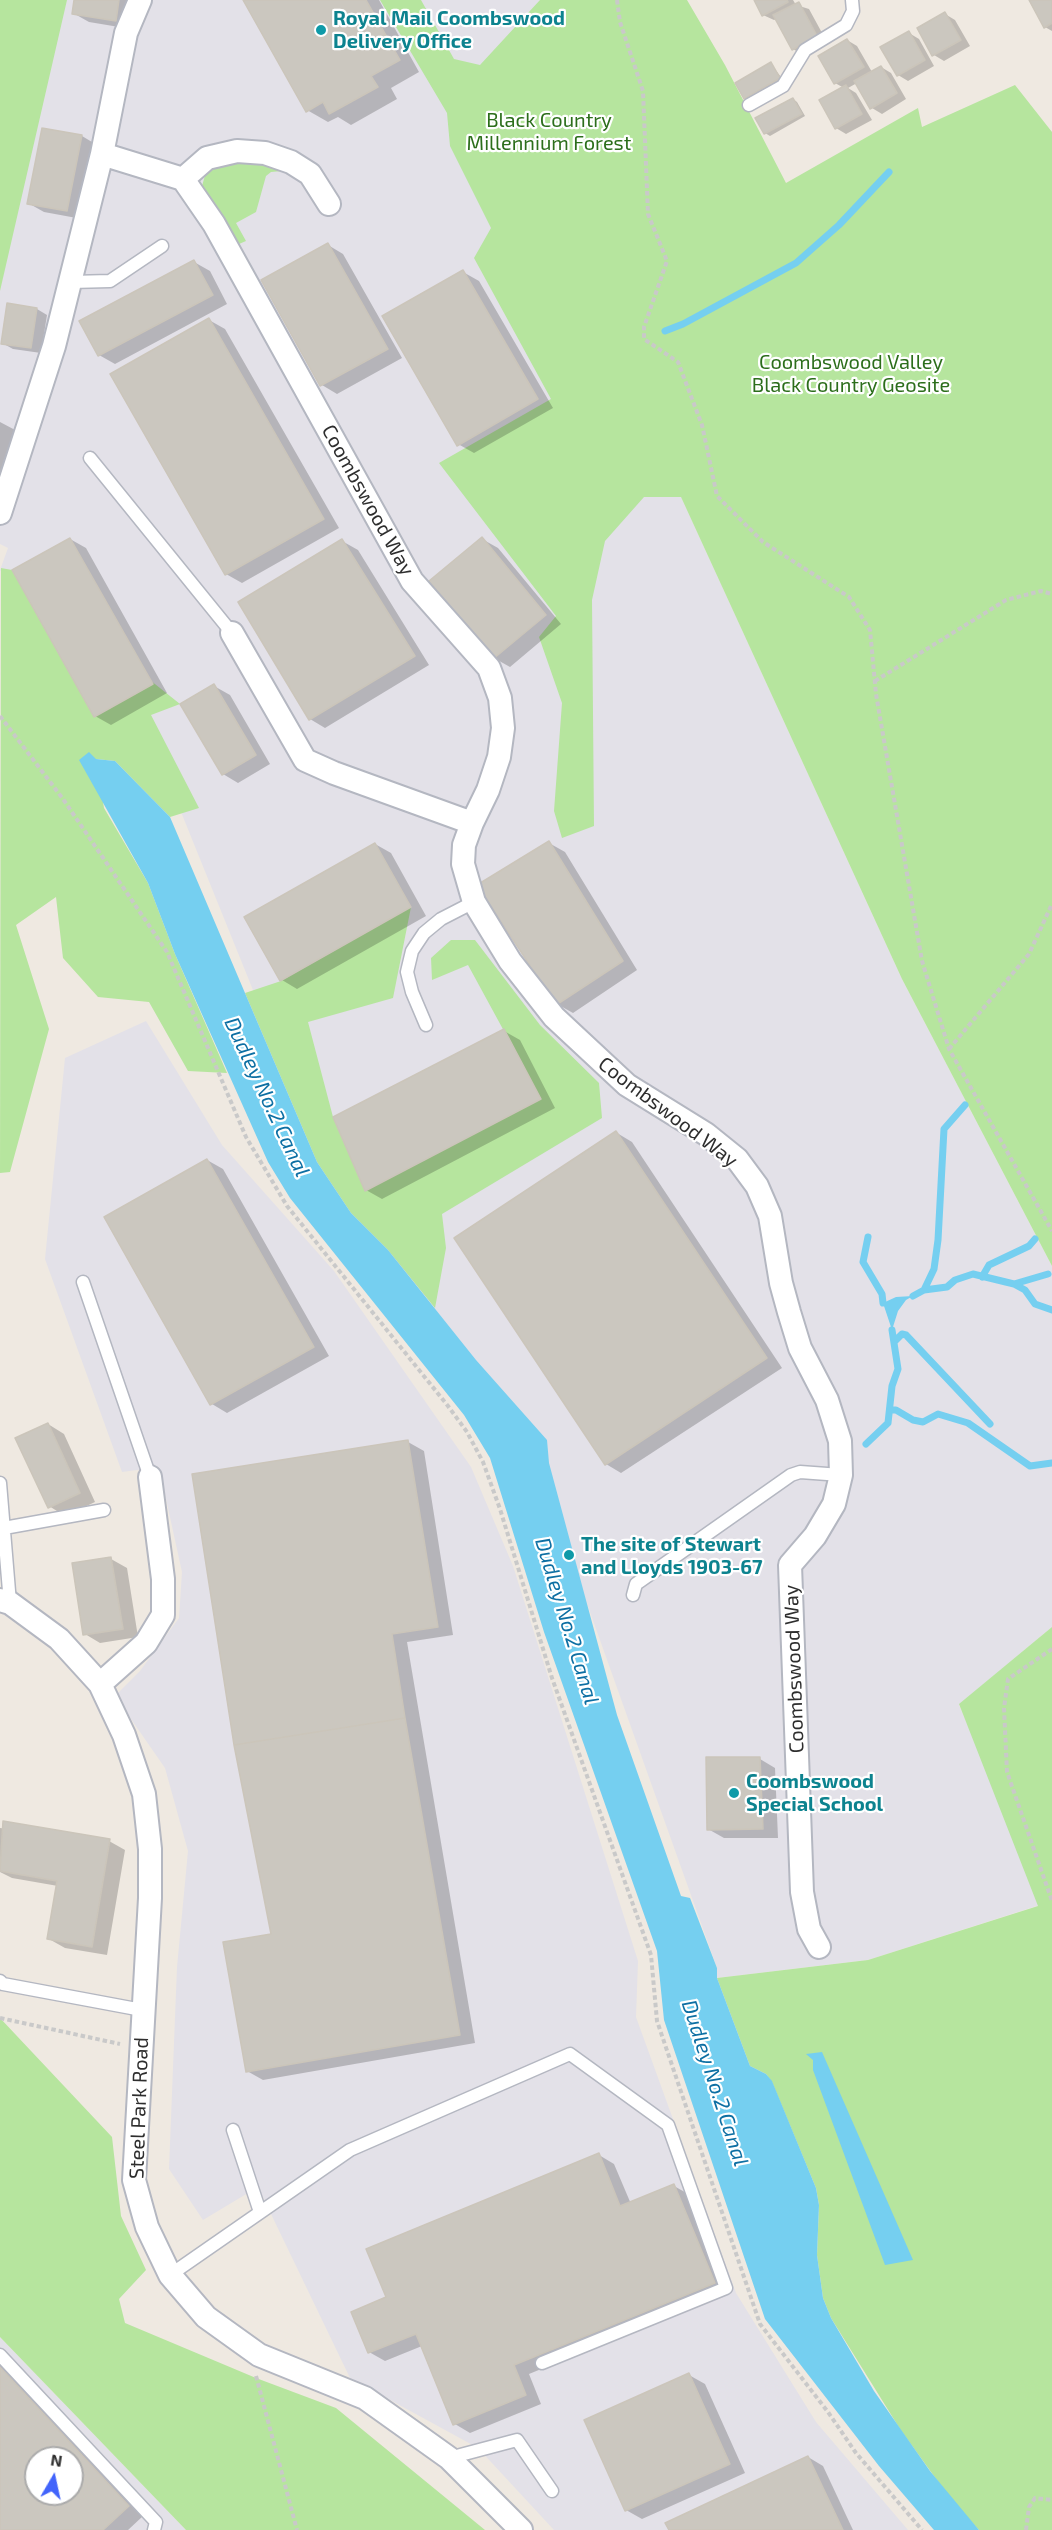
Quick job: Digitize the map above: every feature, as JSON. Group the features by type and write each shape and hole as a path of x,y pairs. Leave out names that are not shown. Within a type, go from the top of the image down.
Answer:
{"street":[{"path":"0,513 54,346 102,154 126,33 140,0"},
{"path":"102,154 183,179 207,158 237,152 265,153 291,162 310,174 329,204"},
{"name":"Coombswood Way","path":"183,179 214,224 412,581 489,668 500,698 503,728 499,757 488,790 464,845 463,864 474,902 510,961 554,1017 627,1085 706,1134 737,1159 757,1186 770,1216 781,1283 801,1348 827,1400 840,1441 841,1475 834,1504 815,1536 790,1565 802,1892 809,1929 819,1947"},
{"path":"232,633 304,760 472,823"},
{"path":"100,1684 146,1643 163,1615 163,1579 150,1478"},
{"name":"Steel Park Road","path":"5,1602 59,1639 100,1684 124,1735 144,1794 150,1849 150,1898 134,2180 147,2228 170,2275 206,2318 259,2355 365,2398 449,2458 522,2530"}],"lane":[{"path":"749,105 783,86 805,50 846,25 853,11 852,0"},
{"path":"71,282 110,280 162,246"},
{"path":"90,458 232,633"},
{"path":"426,1025 412,992 408,972 412,951 424,933 441,919 474,902"},
{"path":"83,1282 150,1478"},
{"path":"633,1595 636,1584 791,1475 800,1472 841,1475"},
{"path":"0,1483 4,1528 5,1602"},
{"path":"4,1528 104,1510"},
{"path":"0,1981 3,1984 142,2010"},
{"path":"170,2275 350,2150 570,2054 668,2125 726,2288 542,2363"},
{"path":"232,2130 260,2212"},
{"path":"0,2355 156,2522 154,2530"},
{"path":"449,2458 517,2440 552,2491"}],"path":[{"path":"617,0 620,22 643,91 648,214 667,261 644,327 644,339 678,362 702,425 717,496 763,542 849,597 870,630 875,681 922,961 949,1049 1052,1231"},
{"path":"875,681 1006,600 1041,591 1052,594"},
{"path":"0,716 63,800 167,952 246,1137 287,1206 448,1406 467,1432 483,1462 552,1678 651,1955 657,2022 760,2324 828,2412 856,2453 922,2530"},
{"path":"949,1049 1029,954 1052,904"},
{"path":"1052,1648 1008,1678 1004,1708 1007,1772 1052,1900"},
{"path":"0,2018 141,2048"},
{"path":"259,2355 256,2378 297,2530"},
{"path":"1026,2530 1029,2507 1035,2499 1052,2500"}],"shaded area":[{"path":"64,0 577,0 677,488 902,979 1052,1266 1052,1627 959,1705 1046,1903 868,1960 717,1978 717,1968 545,1486 329,1178 143,718 0,570 8,548 0,544 0,289"},
{"path":"146,1021 222,1145 334,1271 471,1467 513,1566 638,1961 636,2017 736,2293 816,2422 908,2530 554,2530 478,2448 350,2378 258,2187 203,2220 169,2169 177,1967 188,1851 165,1768 115,1696 140,1671 179,1618 182,1572 159,1467 122,1472 45,1259 65,1058"},
{"path":"0,2337 186,2530 0,2530"}],"green space":[{"path":"0,0 67,0 0,291"},
{"name":"Coombswood Valley Black Country Geosite","path":"380,0 421,0 454,59 480,65 540,0 687,0 725,65 786,183 918,108 922,127 1015,85 1052,132 1052,1266 902,979 681,497 644,497 605,541 592,600 594,826 562,838 554,811 562,703 539,637 556,616 439,463 551,399 474,258 491,228 450,146 447,113"},
{"path":"237,162 262,164 282,171 271,172 266,176 256,212 236,223 246,241 239,244 235,243 204,196 202,186 206,172 211,168"},
{"path":"1,568 12,570 180,704 151,715 199,808 170,817 115,761 96,759 104,808 148,883 175,954 227,1073 188,1071 149,1002 98,997 63,958 56,897 16,925 49,1029 10,1172 0,1173"},
{"path":"411,907 393,998 308,1022 333,1117 365,1191 541,1099 468,965 432,980 431,958 451,940 475,940 540,1025 599,1083 602,1118 442,1214 446,1248 435,1308 388,1250 351,1213 317,1162 245,993 281,981"},
{"path":"1052,1627 1052,2530 979,2530 952,2501 900,2429 831,2318 823,2298 817,2255 819,2205 816,2188 772,2082 766,2074 750,2066 717,1978 868,1960 1038,1906 959,1704"},
{"path":"0,2018 112,2137 121,2216 146,2270 119,2299 125,2323 256,2378 336,2408 485,2530 186,2530 0,2337"}],"water":[{"name":"Dudley No.2 Canal","path":"89,752 96,759 115,761 170,817 317,1162 351,1213 388,1250 476,1360 547,1440 549,1463 617,1715 681,1896 690,1898 717,1968 717,1978 750,2066 766,2074 772,2081 816,2188 819,2205 817,2255 823,2298 831,2318 874,2391 930,2471 979,2530 934,2530 879,2466 765,2319 664,2020 657,1951 544,1632 490,1458 464,1415 290,1198 268,1162 175,954 148,883 79,760"},
{"path":"913,1296 906,1300 898,1311 892,1330 883,1303 896,1297"},
{"path":"822,2052 913,2260 885,2265 813,2070 813,2060 806,2054"}],"building":[{"path":"74,0 119,0 116,21 72,14"},
{"name":"Royal Mail Coombswood Delivery Office","path":"243,0 366,0 400,60 371,76 378,87 329,114 323,102 306,112"},
{"path":"754,0 787,0 788,2 762,16"},
{"path":"1029,0 1052,0 1052,23 1044,28"},
{"path":"799,2 817,36 792,50 773,15"},
{"path":"945,12 961,40 932,56 917,28"},
{"path":"909,31 925,60 897,76 880,47"},
{"path":"847,39 864,67 834,84 818,56"},
{"path":"771,62 780,78 744,99 735,83"},
{"path":"881,66 897,93 870,109 854,81"},
{"path":"846,85 862,114 835,129 819,100"},
{"path":"793,98 802,114 764,134 755,118"},
{"path":"42,128 82,135 67,211 27,204"},
{"path":"328,243 388,349 320,386 261,280"},
{"path":"194,260 213,295 98,356 79,321"},
{"path":"463,270 538,399 457,446 382,316"},
{"path":"7,303 37,308 31,348 1,344"},
{"path":"209,318 324,519 225,575 110,374"},
{"path":"482,537 546,615 493,659 429,581"},
{"path":"70,538 153,684 94,717 12,570"},
{"path":"342,539 415,656 309,720 238,602"},
{"path":"214,684 256,755 222,775 180,704"},
{"path":"549,841 623,961 556,1005 477,885"},
{"path":"375,843 411,907 280,981 244,917"},
{"path":"504,1029 541,1099 365,1191 333,1117"},
{"path":"616,1131 767,1358 605,1465 454,1238"},
{"path":"207,1159 314,1347 210,1405 104,1217"},
{"path":"48,1423 80,1493 48,1508 15,1438"},
{"path":"408,1440 438,1627 392,1634 405,1718 234,1745 192,1474"},
{"path":"111,1557 123,1629 83,1635 72,1563"},
{"path":"405,1718 460,2035 246,2072 223,1942 271,1934 234,1745"},
{"name":"Coombswood Special School","path":"706,1757 760,1757 763,1829 707,1830"},
{"path":"3,1821 110,1839 92,1947 47,1939 57,1881 0,1871"},
{"path":"599,2153 620,2206 674,2184 715,2283 514,2365 526,2395 453,2425 416,2334 368,2353 351,2312 386,2297 366,2249"},
{"path":"0,2367 73,2446 24,2446 24,2506 84,2506 84,2458 129,2506 103,2530 0,2530"},
{"path":"689,2373 730,2464 625,2511 584,2420"},
{"path":"808,2456 843,2530 669,2530 665,2523"}],"waterway":[{"path":"665,331 683,324 796,263 839,225 889,172"},
{"path":"924,1290 934,1269 938,1240 944,1129 965,1105"},
{"path":"868,1237 863,1262 882,1294 883,1303"},
{"path":"982,1277 989,1265 1029,1246 1035,1239"},
{"path":"913,1296 924,1290 947,1287 955,1280 973,1274 1014,1284 1048,1274"},
{"path":"1014,1284 1025,1290 1035,1304 1052,1310"},
{"path":"866,1444 888,1423 892,1386 898,1369 892,1330"},
{"path":"894,1342 902,1334 906,1335 990,1424"},
{"path":"890,1410 896,1410 913,1420 923,1422 938,1414 968,1423 1030,1466 1052,1463"}],"place":[{"name":"Royal Mail Coombswood Delivery Office","path":"321,30"},
{"name":"The site of Stewart and Lloyds 1903-67","path":"569,1555"},
{"name":"Coombswood Special School","path":"734,1793"}],"park label":[{"name":"Black Country Millennium Forest","path":"549,132"}]}
